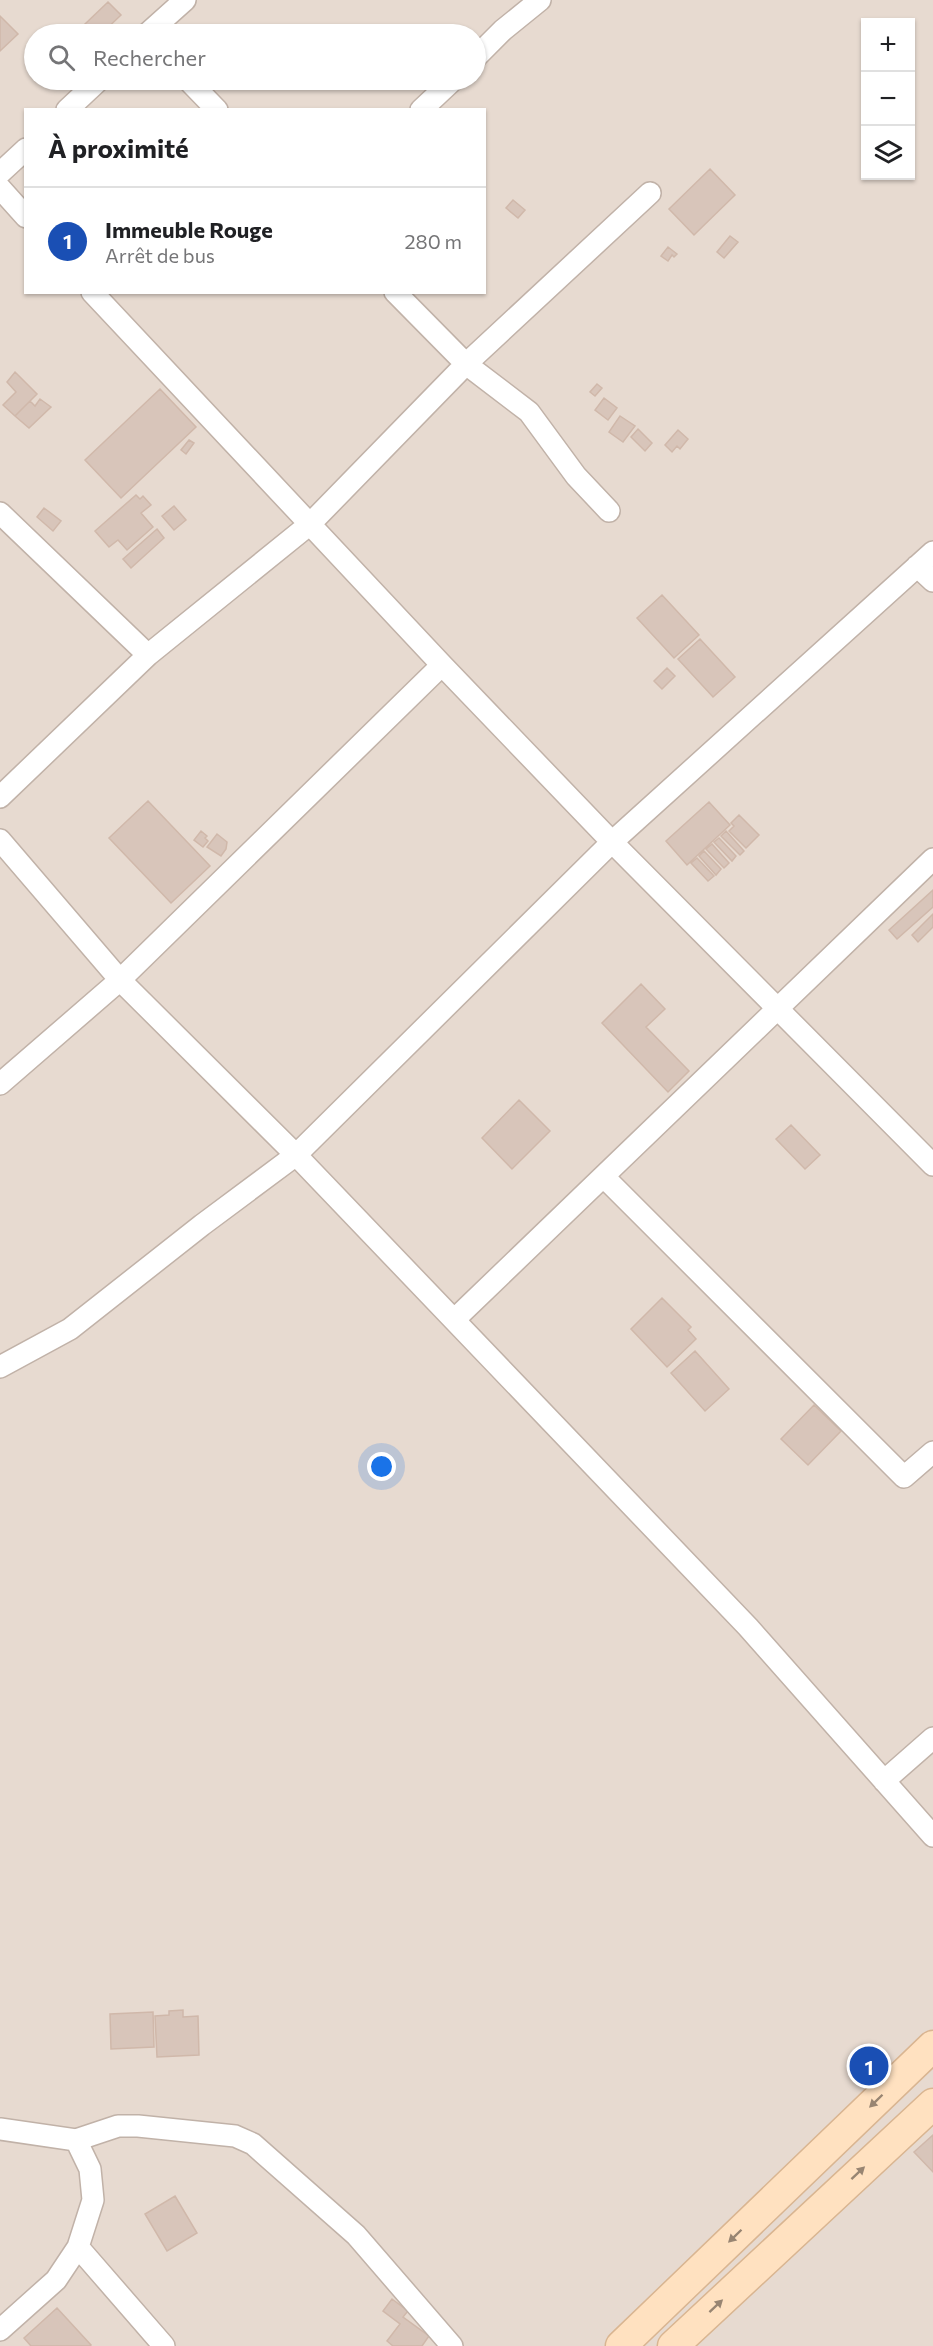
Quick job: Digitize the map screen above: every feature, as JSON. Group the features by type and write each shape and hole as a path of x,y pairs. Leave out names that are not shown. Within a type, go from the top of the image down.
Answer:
{"main road":[{"path":"621,2346 933,2046"},
{"path":"673,2346 933,2104"}],"street":[{"path":"158,24 185,0"},
{"path":"486,47 540,0"},
{"path":"69,108 88,90"},
{"path":"198,90 215,108"},
{"path":"423,108 442,90"},
{"path":"0,173 24,151"},
{"path":"0,188 24,215"},
{"path":"0,797 148,655 310,524 466,364 650,193"},
{"path":"94,294 442,665 612,842 933,1165"},
{"path":"397,294 466,364 530,412 576,476 609,511"},
{"path":"0,513 148,655"},
{"path":"0,1367 70,1329 201,1225 296,1155 612,842 933,552"},
{"path":"917,566 933,581"},
{"path":"0,1084 120,980 442,665"},
{"path":"0,840 120,980 296,1155 748,1627 933,1836"},
{"path":"455,1319 932,860"},
{"path":"604,1177 904,1477 933,1452"},
{"path":"884,1781 933,1738"},
{"path":"0,2129 76,2140 118,2126 138,2126 235,2136 253,2144 356,2235 452,2346"},
{"path":"0,2330 56,2280 78,2247 93,2200 90,2169 76,2140"},
{"path":"78,2247 164,2346"}],"shaded area":[{"path":"0,0 933,0 933,2346 0,2346"}],"building":[{"path":"108,2 121,15 112,24 85,24"},
{"path":"0,16 18,34 0,51"},
{"path":"710,169 735,195 694,235 669,209"},
{"path":"513,200 525,210 518,218 506,208"},
{"path":"730,236 738,242 724,258 717,252"},
{"path":"668,247 677,254 674,257 672,255 668,261 661,256"},
{"path":"15,372 37,394 15,416 3,405 16,392 7,382"},
{"path":"597,384 602,388 595,396 590,392"},
{"path":"160,389 196,427 121,498 85,460"},
{"path":"604,398 617,408 608,420 595,410"},
{"path":"40,399 51,407 29,428 15,416 30,401 35,406"},
{"path":"620,416 635,426 623,442 609,432"},
{"path":"638,429 652,443 645,451 631,437"},
{"path":"678,430 688,439 680,449 677,446 672,452 665,445"},
{"path":"189,440 194,443 186,454 181,450"},
{"path":"136,495 140,499 143,496 151,505 141,513 153,527 127,550 118,540 109,547 95,531"},
{"path":"174,506 186,520 174,530 162,516"},
{"path":"44,508 61,521 53,531 37,517"},
{"path":"157,529 164,538 131,568 123,559"},
{"path":"662,595 699,635 674,658 637,618"},
{"path":"700,639 735,677 713,697 678,659"},
{"path":"667,668 675,676 662,689 654,681"},
{"path":"148,801 210,866 171,903 109,838"},
{"path":"709,802 730,825 687,865 666,841"},
{"path":"739,815 759,835 746,848 729,831 734,826 731,823"},
{"path":"201,831 207,836 205,838 208,841 203,847 194,840"},
{"path":"726,831 744,851 740,855 721,836"},
{"path":"217,834 227,842 226,849 221,856 207,847"},
{"path":"719,838 736,856 732,861 714,842"},
{"path":"712,844 729,863 724,868 706,849"},
{"path":"704,851 721,869 716,875 699,856"},
{"path":"697,858 714,876 708,881 691,863"},
{"path":"933,890 933,907 897,939 889,930"},
{"path":"933,914 933,927 918,942 912,935"},
{"path":"641,984 665,1009 646,1027 689,1071 668,1092 602,1023"},
{"path":"519,1100 550,1131 512,1169 482,1138"},
{"path":"791,1125 820,1155 805,1169 776,1139"},
{"path":"662,1298 691,1327 688,1330 696,1339 667,1367 631,1329"},
{"path":"695,1351 729,1389 705,1411 671,1373"},
{"path":"814,1405 841,1431 808,1465 781,1439"},
{"path":"183,2010 183,2017 198,2016 199,2055 157,2057 155,2016 169,2015 169,2011"},
{"path":"153,2012 154,2047 111,2049 110,2014"},
{"path":"933,2135 933,2172 914,2152"},
{"path":"175,2196 197,2233 167,2251 145,2214"},
{"path":"392,2299 408,2311 403,2317 429,2336 422,2346 393,2346 387,2341 400,2324 383,2311"},
{"path":"57,2308 90,2346 31,2346 24,2338"}],"place":[{"name":"Immeuble Rouge","path":"869,2066"}]}
